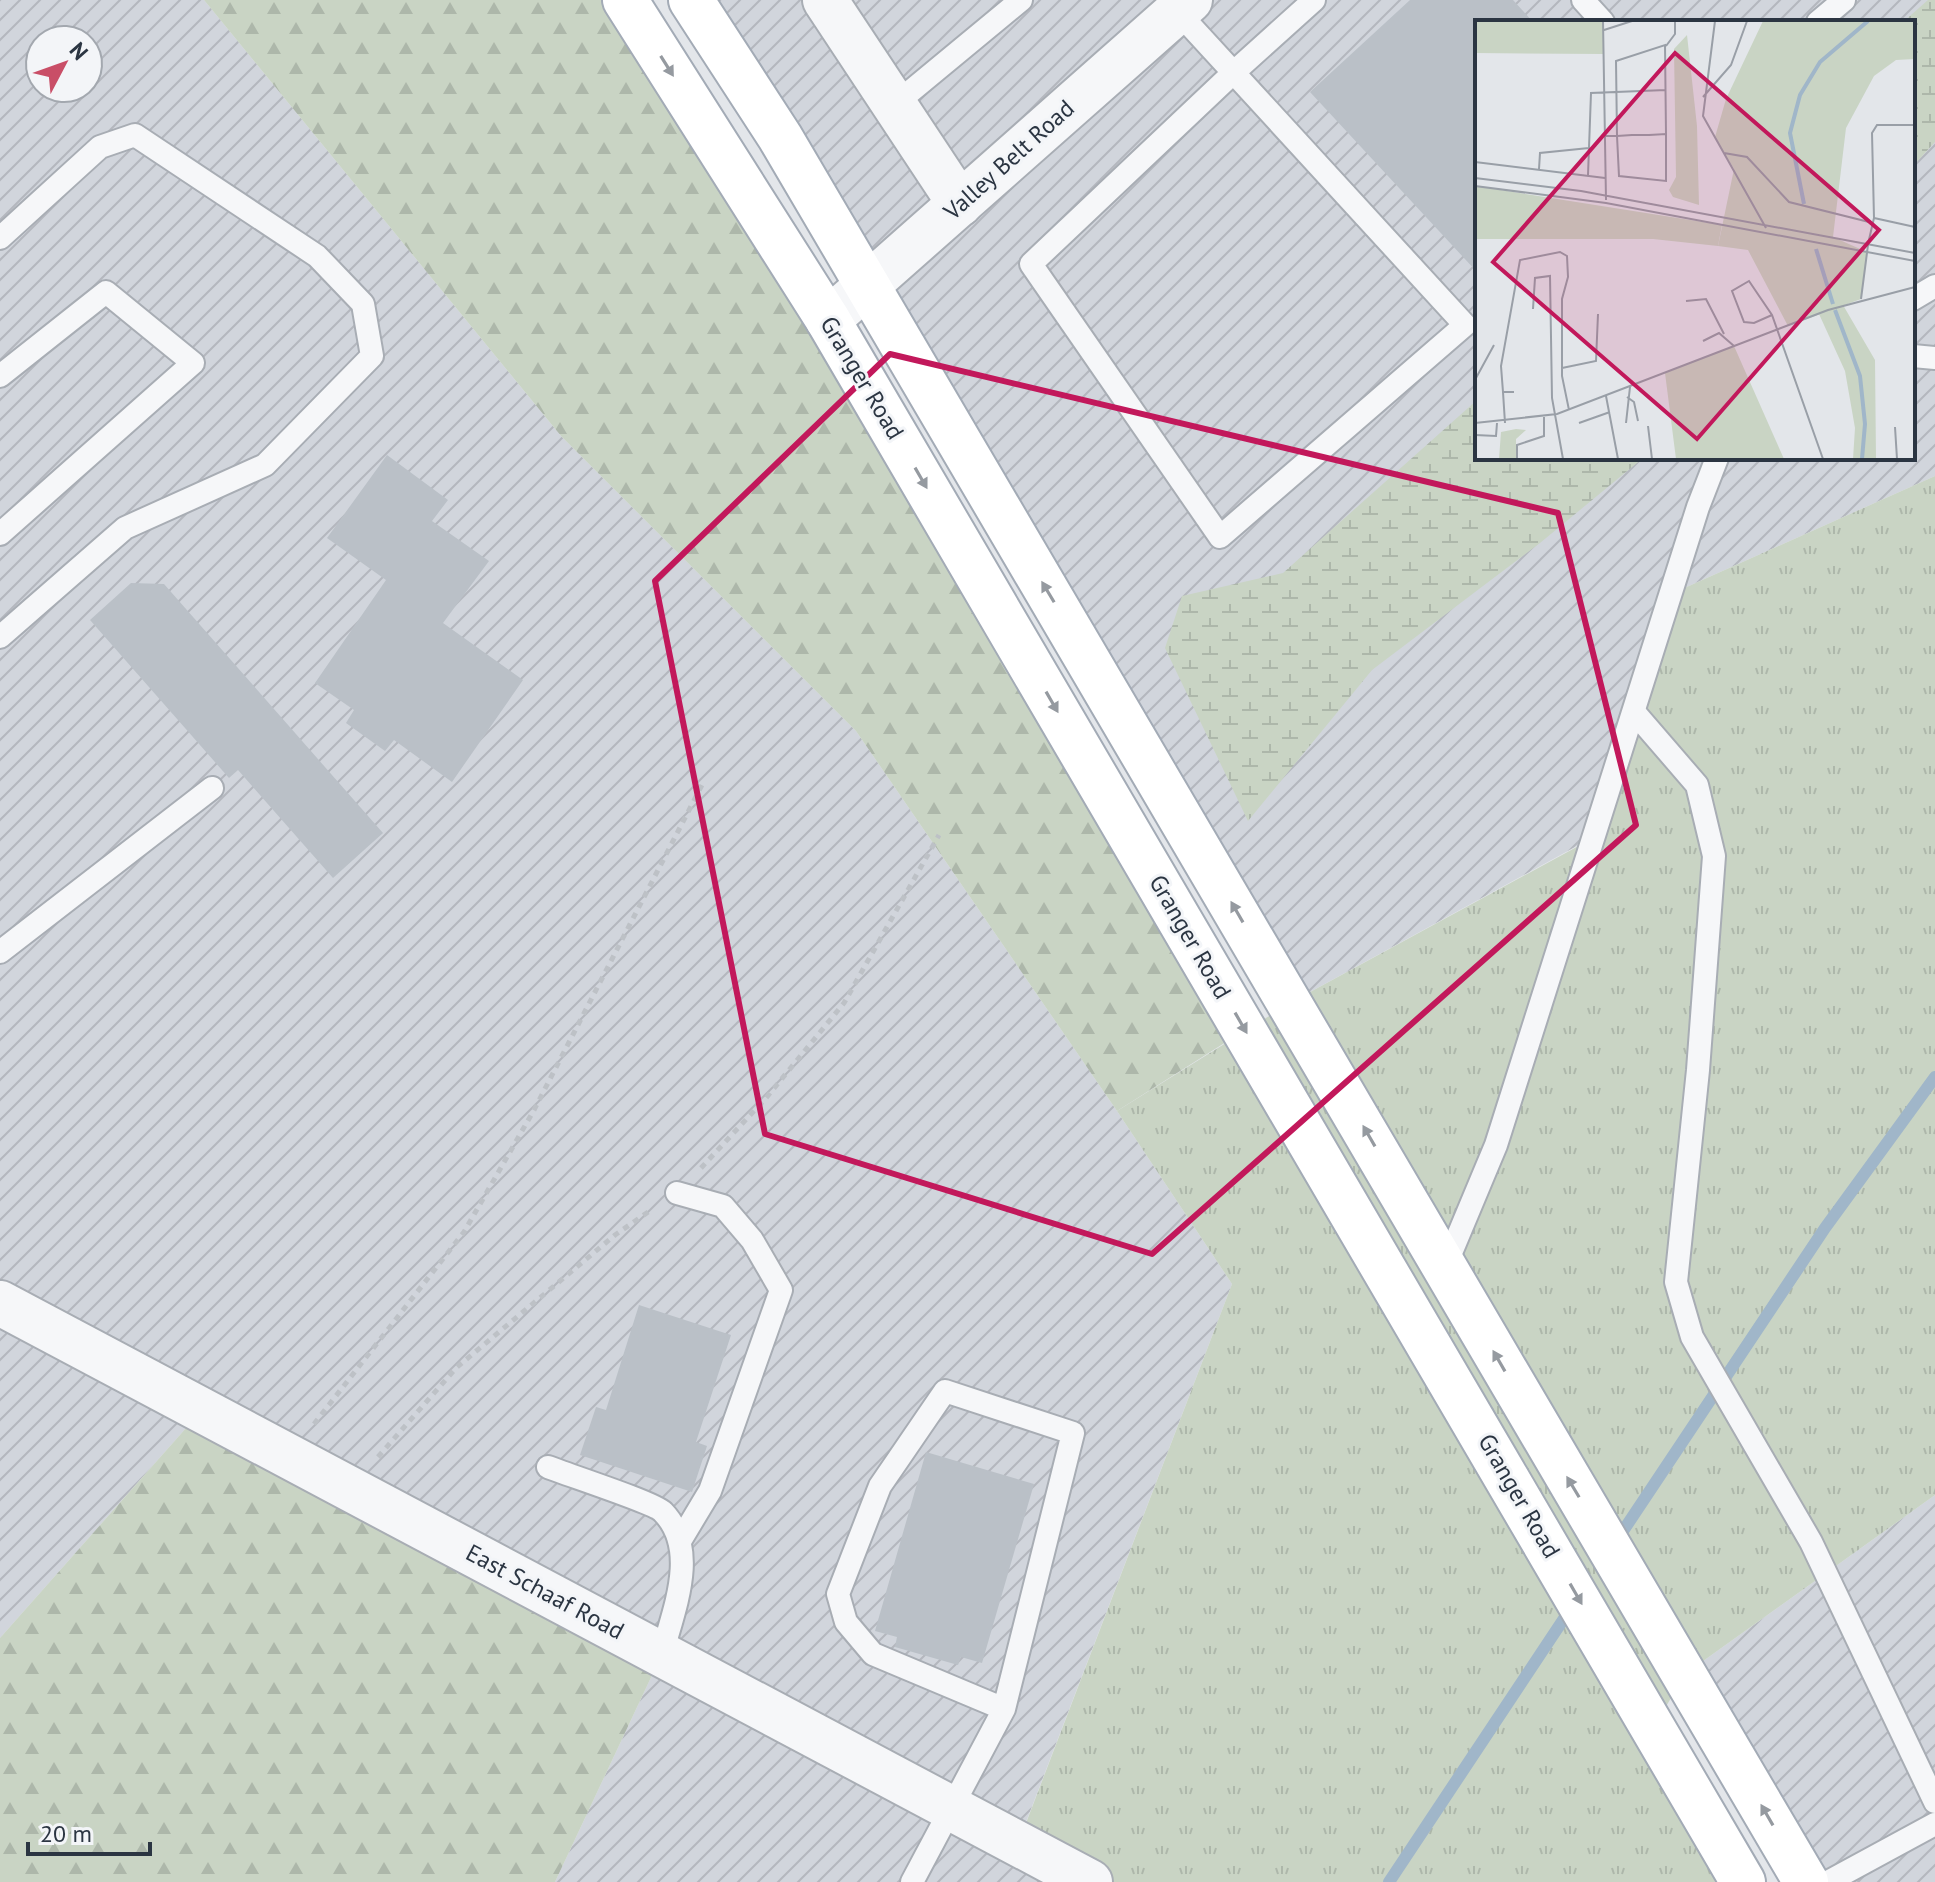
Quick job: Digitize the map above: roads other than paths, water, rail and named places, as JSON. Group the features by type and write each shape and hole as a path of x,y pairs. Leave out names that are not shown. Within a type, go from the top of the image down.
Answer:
{"main road":[{"name":"Granger Road","path":"625,0 828,320 1743,1882"},
{"name":"Granger Road","path":"691,0 780,137 1806,1882"}],"street":[{"path":"825,0 960,204"},
{"name":"Valley Belt Road","path":"828,320 1184,6"},
{"path":"1401,1297 1445,1267"},
{"name":"East Schaaf Road","path":"0,1303 1090,1882"}],"lane":[{"path":"894,105 1021,0"},
{"path":"1184,6 1233,73 1471,320 1220,537 1031,264 1233,73 1314,0"},
{"path":"1583,0 1601,20"},
{"path":"1820,20 1844,0"},
{"path":"0,238 100,147 135,135 317,256 363,304 372,356 265,465 125,528 0,637"},
{"path":"1915,298 1935,286"},
{"path":"0,376 106,292 193,363 0,534"},
{"path":"1915,356 1935,358"},
{"path":"1445,1267 1496,1145 1698,507 1716,460"},
{"path":"1634,712 1697,785 1714,856 1698,1070 1676,1282 1692,1337 1811,1542 1935,1802"},
{"path":"0,952 212,788"},
{"path":"677,1193 723,1206 752,1240 781,1290 710,1491 680,1541"},
{"path":"912,1882 1004,1709 1073,1433 945,1391 880,1486 838,1594 846,1622 873,1654 1004,1709"},
{"path":"548,1467 662,1510 680,1541 682,1576 662,1654"},
{"path":"1828,1882 1935,1824"}],"waterway":[{"path":"1615,1543 1825,1228 1935,1077"},
{"path":"1389,1882 1571,1608"}]}
